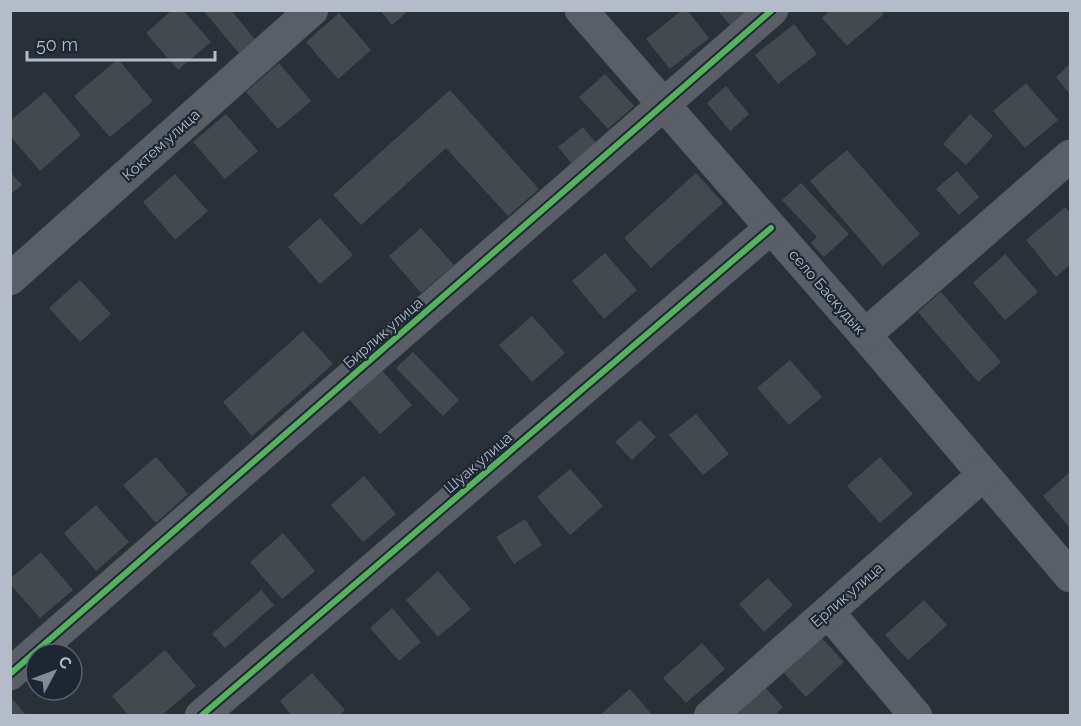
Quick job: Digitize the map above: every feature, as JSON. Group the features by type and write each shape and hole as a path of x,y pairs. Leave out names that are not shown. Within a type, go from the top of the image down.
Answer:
{"street":[{"name":"Коктем улица","path":"10,279 312,10"},
{"name":"село Баскудык","path":"581,10 865,335 983,475 1067,566"},
{"name":"Бирлик улица","path":"10,674 772,10"},
{"path":"865,335 1071,156"},
{"name":"Шуак улица","path":"201,716 771,228"},
{"name":"Ерлик улица","path":"710,716 983,475"},
{"path":"828,612 916,716"}],"building":[{"path":"172,10 183,10 211,42 178,70 146,33"},
{"path":"203,10 231,10 258,43 242,57"},
{"path":"380,10 409,10 392,25"},
{"path":"682,10 687,10 709,38 670,69 646,39"},
{"path":"717,10 748,10 730,25"},
{"path":"830,10 881,10 884,14 847,46 822,18"},
{"path":"339,13 371,50 338,79 306,42"},
{"path":"794,24 817,54 778,84 755,55"},
{"path":"118,59 153,101 110,137 74,96"},
{"path":"279,63 311,101 278,129 246,92"},
{"path":"1070,64 1070,94 1056,77"},
{"path":"605,74 634,106 608,129 579,97"},
{"path":"1026,83 1058,120 1025,148 993,111"},
{"path":"726,86 749,114 730,131 707,103"},
{"path":"450,90 539,189 508,216 446,148 361,225 333,195"},
{"path":"45,92 81,135 40,171 10,136 10,121"},
{"path":"226,114 258,151 225,179 193,142"},
{"path":"970,114 993,136 966,165 943,144"},
{"path":"583,127 602,150 577,170 558,147"},
{"path":"847,150 920,234 883,266 810,181"},
{"path":"957,171 979,197 959,215 936,189"},
{"path":"10,172 22,185 10,195"},
{"path":"696,173 723,203 651,268 624,238"},
{"path":"175,174 208,211 175,240 143,202"},
{"path":"801,183 849,234 824,257 811,243 817,237 782,200"},
{"path":"1065,207 1070,213 1070,265 1056,277 1026,240"},
{"path":"320,218 353,255 320,284 288,247"},
{"path":"421,228 454,265 421,293 389,256"},
{"path":"605,253 637,290 604,319 572,281"},
{"path":"1005,254 1038,292 1005,320 973,283"},
{"path":"80,280 111,314 80,342 49,308"},
{"path":"941,292 1001,362 978,382 918,312"},
{"path":"532,316 565,353 532,382 499,345"},
{"path":"303,331 333,364 252,436 223,402"},
{"path":"413,352 459,400 443,416 396,368"},
{"path":"790,360 822,397 789,425 757,388"},
{"path":"380,368 412,405 380,434 347,397"},
{"path":"696,414 729,454 703,475 669,435"},
{"path":"640,420 656,437 632,460 615,442"},
{"path":"156,457 188,494 156,523 123,485"},
{"path":"880,457 913,494 880,523 847,486"},
{"path":"570,469 603,506 570,535 537,497"},
{"path":"1070,472 1070,528 1043,496"},
{"path":"364,476 396,514 363,542 331,505"},
{"path":"96,505 129,542 96,571 64,533"},
{"path":"525,519 542,545 514,564 496,537"},
{"path":"283,533 315,571 282,599 250,562"},
{"path":"41,552 73,590 40,618 10,584 10,579"},
{"path":"438,571 471,609 438,637 406,600"},
{"path":"768,578 793,605 764,632 739,604"},
{"path":"261,590 274,605 225,648 212,634"},
{"path":"924,600 947,625 908,660 885,635"},
{"path":"392,608 421,642 399,661 370,628"},
{"path":"821,637 844,662 806,697 783,672"},
{"path":"702,643 725,669 686,703 663,678"},
{"path":"165,650 196,686 161,716 129,716 112,696"},
{"path":"312,673 345,710 339,716 292,716 280,701"},
{"path":"760,682 783,707 774,716 723,716"},
{"path":"630,689 653,716 599,716"},
{"path":"10,696 27,716 10,716"}],"cycle path":[{"path":"10,674 772,10"},
{"path":"201,716 771,228"}]}
